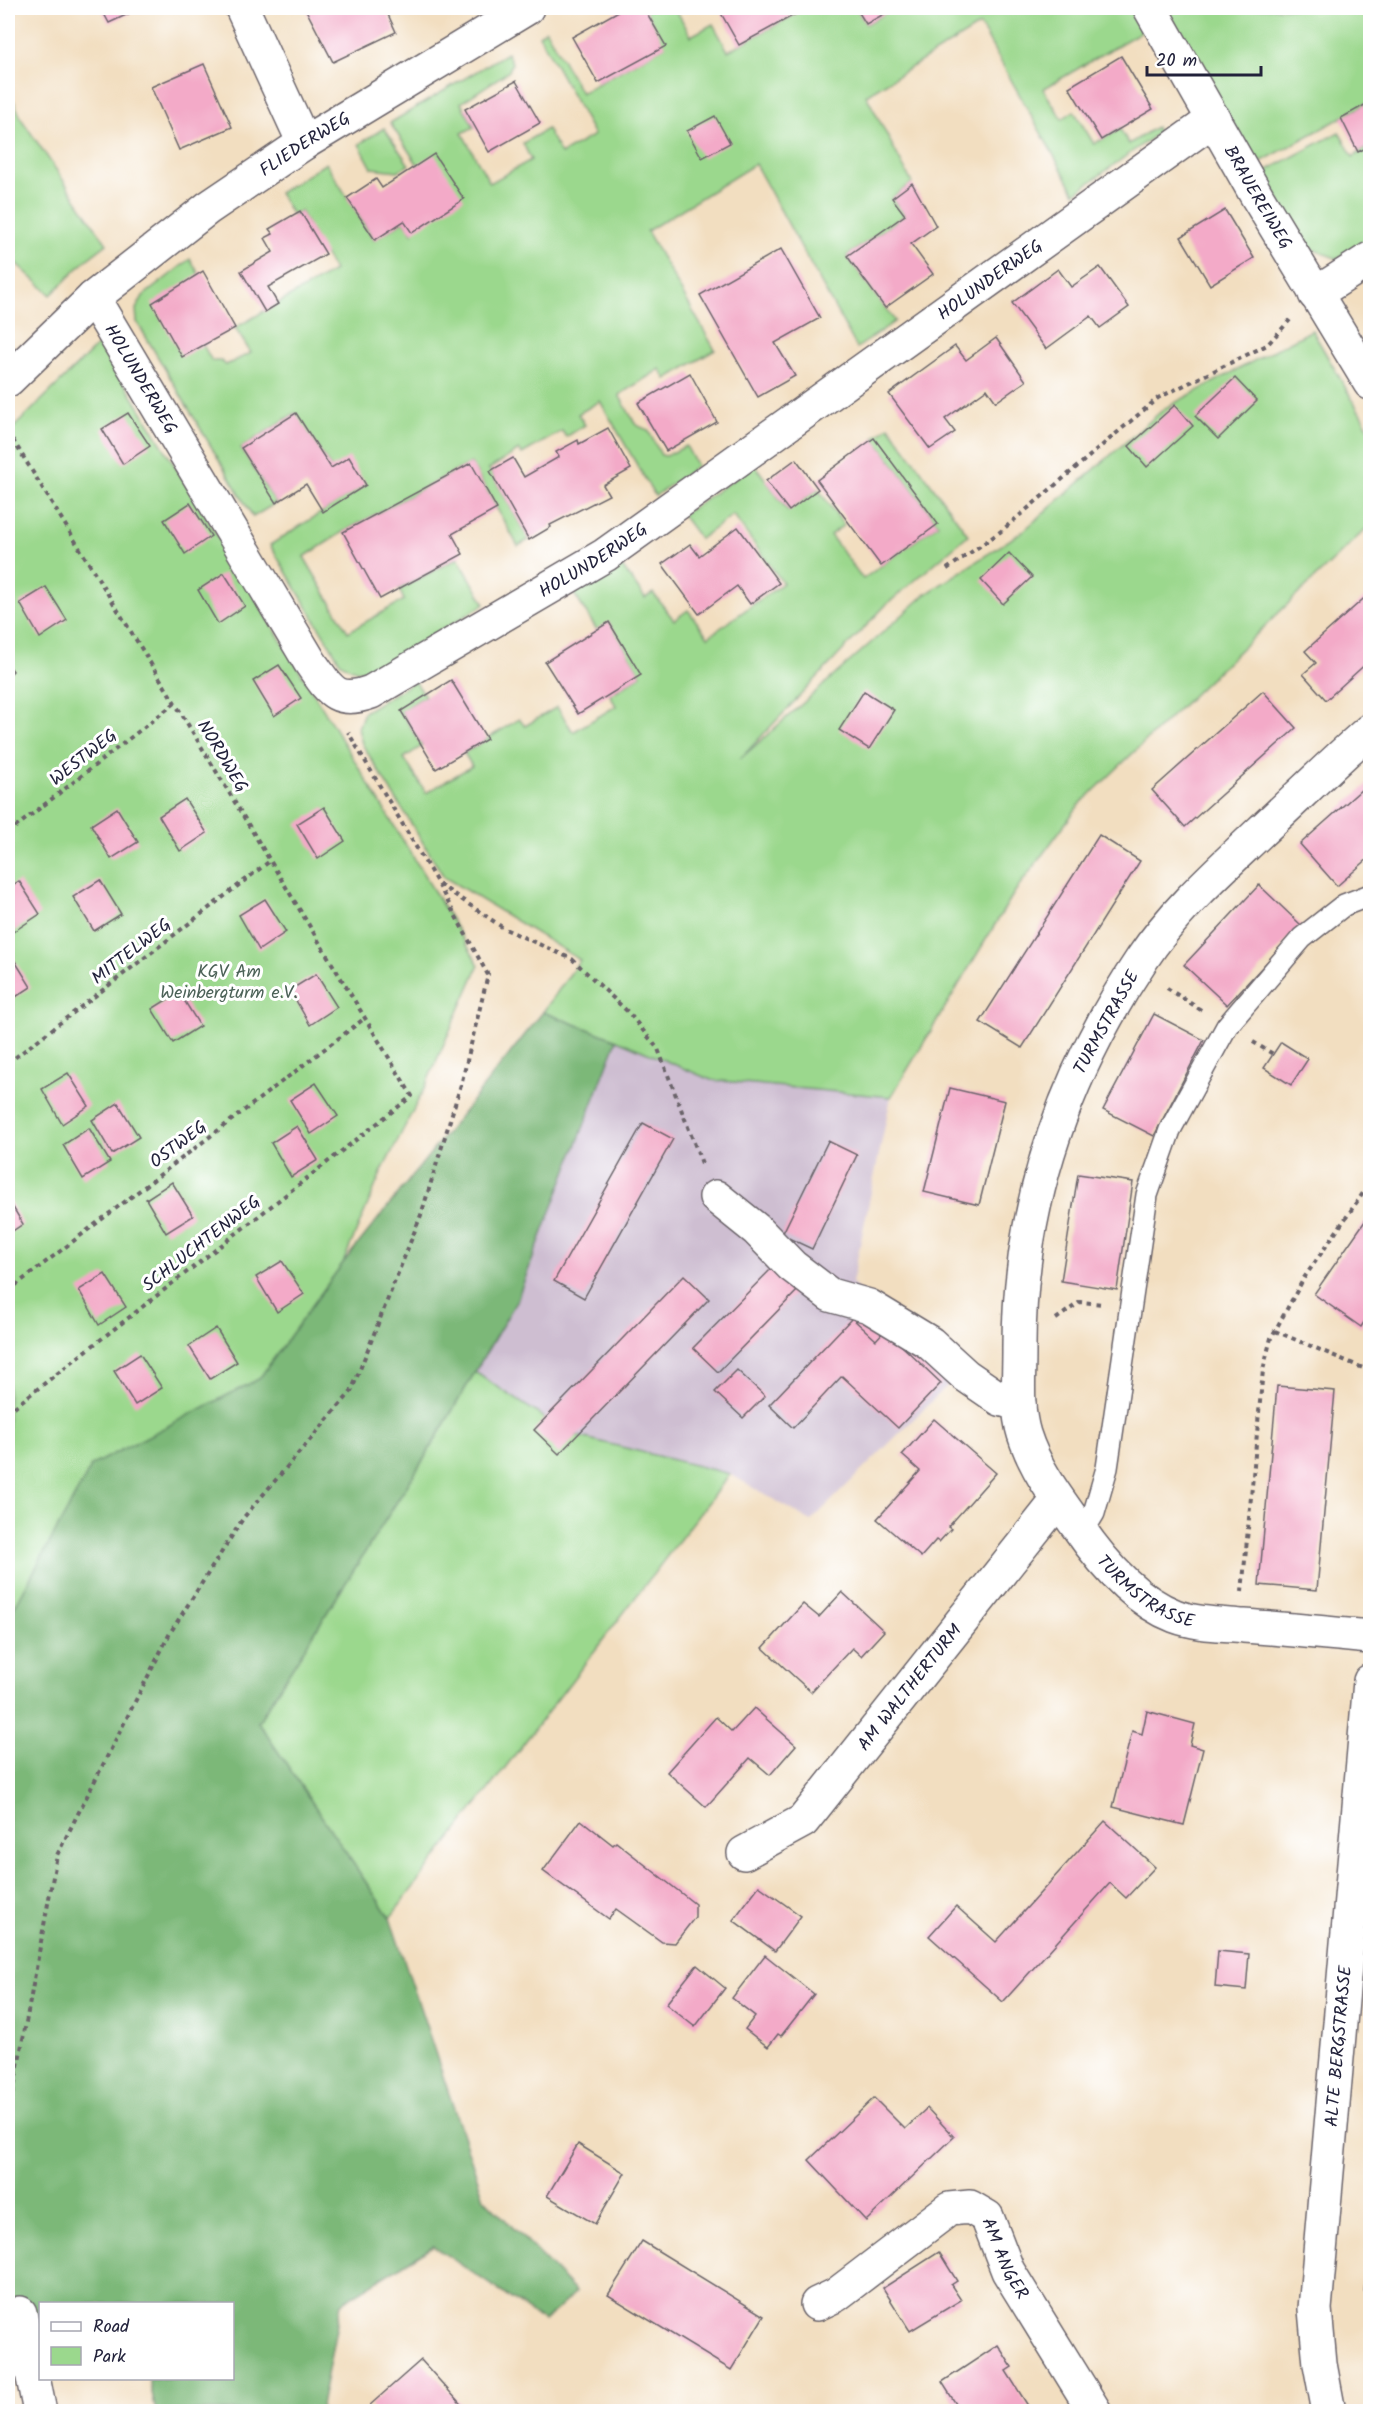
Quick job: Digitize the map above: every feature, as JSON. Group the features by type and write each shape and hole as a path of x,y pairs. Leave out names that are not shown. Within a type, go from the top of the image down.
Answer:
{"street":[{"path":"242,8 304,143"},
{"name":"FLIEDERWEG","path":"8,380 93,298 208,208 304,143 527,8"},
{"name":"BRAUEREIWEG","path":"1150,8 1258,198 1371,383"},
{"name":"HOLUNDERWEG","path":"93,298 310,662 328,687 343,698 358,697 371,692 605,555 1214,119"},
{"path":"1316,294 1371,259"},
{"name":"TURMSTRASSE","path":"1371,730 1206,884 1144,955 1121,991 1074,1079 1054,1133 1025,1253 1020,1316 1019,1404 1024,1434 1042,1475 1058,1500 1114,1574 1157,1606 1176,1616 1207,1623 1371,1637"},
{"path":"716,1197 757,1230 792,1266 830,1295 868,1306 930,1343 965,1375 1000,1399 1019,1404"},
{"name":"AM WALTHERTURM","path":"744,1852 803,1821 1058,1500"},
{"name":"ALTE BERGSTRASSE","path":"1329,2412 1320,2364 1315,2309 1371,1681"},
{"name":"AM ANGER","path":"817,2304 836,2295 949,2210 970,2206 987,2217 1008,2271 1095,2412"},
{"path":"20,2313 40,2412"}],"lane":[{"path":"1082,1533 1094,1513 1107,1468 1147,1195 1156,1164 1170,1130 1227,1026 1302,938 1344,905 1371,895"}],"path":[{"path":"947,569 1000,532 1158,398 1267,345 1316,294"},
{"name":"NORDWEG","path":"8,432 175,703 412,1096"},
{"path":"8,2120 57,1854 170,1633 188,1604 244,1517 351,1392 421,1215 462,1081 488,975 438,884 348,734 343,698"},
{"name":"WESTWEG","path":"8,832 175,703"},
{"name":"MITTELWEG","path":"8,1063 270,861"},
{"path":"438,884 506,929 572,959 629,1013 657,1048 716,1197"},
{"name":"OSTWEG","path":"8,1291 365,1018"},
{"name":"SCHLUCHTENWEG","path":"8,1412 412,1096"},
{"path":"1239,1625 1263,1370 1275,1331 1304,1278 1371,1183"},
{"path":"1020,1316 1052,1322 1080,1302 1130,1308"},
{"path":"1275,1331 1371,1371"}],"shaded area":[{"path":"617,1040 711,1080 891,1097 852,1283 948,1385 811,1521 730,1474 569,1434 475,1372 516,1302"}],"green space":[{"path":"644,8 675,8 691,36 713,24 728,51 804,8 856,8 866,24 895,8 1132,8 1144,30 1043,89 1062,119 1074,111 1094,144 1120,129 1129,144 1156,127 1158,133 1075,193 980,25 866,95 912,183 892,198 905,215 847,256 895,321 857,348 755,164 647,231 715,350 666,379 660,369 619,395 636,425 648,430 661,455 666,456 686,446 697,466 655,496 600,401 578,414 585,425 566,437 562,431 522,454 519,450 489,469 529,540 518,546 471,463 343,532 304,557 348,632 404,600 399,589 458,558 485,604 383,666 365,671 351,669 340,662 270,545 365,485 331,468 295,413 241,448 276,503 253,517 137,322 136,309 143,296 190,259 199,274 203,345 212,361 221,361 226,365 251,353 235,328 334,271 300,211 292,215 279,193 326,163 374,240 404,221 412,233 418,165 390,123 507,53 512,63 509,71 461,103 474,127 462,133 490,183 531,160 523,143 547,129 561,154 594,135 539,35 546,30 581,93 665,46"},
{"path":"1165,8 1370,8 1370,102 1257,164"},
{"path":"8,88 22,120 107,244 85,261 51,295 8,256"},
{"path":"384,128 409,165 398,171 372,168 359,144"},
{"path":"1339,132 1353,157 1370,146 1370,238 1338,259 1306,247 1262,173"},
{"path":"1312,330 1370,430 1370,525 1079,805 1014,893 891,1097 711,1080 617,1040 543,1012 580,960 444,877 362,744 358,728 364,712 415,681 425,696 401,711 422,746 404,758 426,793 472,766 464,753 519,719 525,726 557,707 573,732 616,706 610,695 641,675 609,623 597,630 571,589 618,561 645,598 653,593 674,620 688,610 708,637 783,583 733,515 700,539 682,515 755,465 788,511 818,489 844,525 830,535 863,579 938,524 874,438 889,426 968,535 885,606 740,759 926,594 1022,532 1165,408"},
{"name":"KGV Am Weinbergturm e.V.","path":"100,343 479,965 423,1091 381,1173 343,1263 259,1379 92,1465 8,1619 8,433"},
{"path":"543,1012 617,1040 516,1302 425,1457 258,1722 390,1918 484,2198 576,2292 544,2321 433,2246 341,2303 320,2411 156,2411 149,2380 234,2380 234,2302 39,2302 39,2319 8,2315 8,2075 13,2049 8,2047 8,1619 92,1465 259,1379 343,1263"},
{"path":"475,1372 569,1434 730,1474 390,1918 258,1722 425,1457"}],"building":[{"path":"101,8 141,8 109,23"},
{"path":"305,8 385,8 396,32 333,62"},
{"path":"624,8 644,8 666,46 598,83 572,37"},
{"path":"718,8 804,8 805,9 739,45"},
{"path":"856,8 895,8 866,24"},
{"path":"1121,56 1153,109 1101,140 1069,87"},
{"path":"204,64 232,127 179,150 151,87"},
{"path":"516,81 540,123 489,152 465,109"},
{"path":"1370,102 1370,146 1358,152 1341,118"},
{"path":"715,116 730,143 702,158 687,131"},
{"path":"434,154 464,199 412,233 404,221 375,240 347,198 376,179 382,188"},
{"path":"912,183 936,226 911,244 933,274 885,308 847,256 905,215 892,198"},
{"path":"1225,210 1254,258 1210,285 1181,237"},
{"path":"300,211 326,254 268,287 278,304 265,312 241,271 273,252 265,238 273,234 269,229"},
{"path":"781,249 820,318 775,343 795,376 758,397 700,295"},
{"path":"1100,267 1129,307 1100,328 1091,316 1046,349 1012,303 1058,269 1071,287"},
{"path":"203,271 235,328 182,357 152,303"},
{"path":"996,338 1026,381 996,402 987,389 945,419 955,432 930,449 889,394 955,346 966,360"},
{"path":"690,373 717,422 666,451 638,403"},
{"path":"1235,378 1257,401 1218,439 1195,416"},
{"path":"1175,405 1193,426 1147,467 1129,446"},
{"path":"128,413 150,446 123,464 102,429"},
{"path":"296,413 331,468 349,457 366,485 323,512 306,484 276,503 241,448"},
{"path":"608,428 631,469 603,485 609,495 550,525 551,527 529,540 490,471 513,458 524,477 559,457 556,452 578,440 579,444"},
{"path":"874,438 938,524 881,566 817,480"},
{"path":"796,459 818,489 789,511 766,481"},
{"path":"471,463 497,509 452,534 463,554 380,599 343,532"},
{"path":"190,503 211,536 185,554 164,520"},
{"path":"738,527 779,583 750,604 737,586 699,614 662,564 690,544 699,556"},
{"path":"1009,553 1032,577 1003,604 981,580"},
{"path":"224,573 245,606 218,624 198,590"},
{"path":"46,587 67,620 40,638 20,603"},
{"path":"1370,593 1370,660 1326,700 1303,674 1316,663 1305,651"},
{"path":"609,622 641,675 578,714 545,662"},
{"path":"8,664 13,671 8,676"},
{"path":"279,665 301,698 274,716 253,681"},
{"path":"451,680 487,739 436,769 401,711"},
{"path":"864,691 894,710 869,749 839,730"},
{"path":"1263,691 1296,728 1185,827 1152,790"},
{"path":"1370,782 1370,857 1337,886 1300,844"},
{"path":"185,799 207,833 180,851 159,816"},
{"path":"324,807 345,841 318,859 297,824"},
{"path":"117,808 138,842 111,859 91,825"},
{"path":"1099,835 1140,861 1022,1048 980,1022"},
{"path":"100,880 121,914 94,931 73,897"},
{"path":"19,881 40,914 13,932 8,922 8,888"},
{"path":"1259,885 1301,925 1227,1005 1184,965"},
{"path":"265,899 286,932 259,950 239,915"},
{"path":"10,953 31,987 8,1002 8,955"},
{"path":"316,974 337,1007 310,1025 290,990"},
{"path":"179,992 200,1026 173,1043 152,1009"},
{"path":"1154,1014 1204,1040 1154,1136 1103,1110"},
{"path":"1281,1042 1308,1059 1291,1085 1264,1068"},
{"path":"68,1073 89,1106 62,1124 42,1089"},
{"path":"316,1083 338,1116 311,1134 290,1100"},
{"path":"950,1088 1005,1101 979,1205 924,1192"},
{"path":"118,1103 139,1137 112,1154 92,1120"},
{"path":"643,1123 673,1139 584,1298 554,1281"},
{"path":"297,1126 318,1160 291,1177 271,1143"},
{"path":"89,1128 110,1162 83,1179 63,1145"},
{"path":"828,1141 857,1155 812,1249 782,1235"},
{"path":"1078,1174 1133,1182 1117,1290 1061,1281"},
{"path":"172,1182 193,1216 166,1233 146,1199"},
{"path":"8,1199 23,1224 8,1234"},
{"path":"1370,1214 1370,1313 1361,1327 1314,1294"},
{"path":"282,1261 304,1294 277,1312 256,1277"},
{"path":"774,1266 798,1290 718,1372 693,1348"},
{"path":"105,1274 126,1307 99,1325 79,1290"},
{"path":"684,1275 709,1299 559,1454 534,1430"},
{"path":"852,1318 876,1340 885,1330 941,1383 898,1428 842,1376 793,1428 769,1405"},
{"path":"216,1328 237,1362 210,1379 189,1346"},
{"path":"140,1354 162,1388 135,1405 114,1371"},
{"path":"737,1370 765,1396 743,1418 715,1392"},
{"path":"1277,1386 1335,1391 1317,1590 1259,1585"},
{"path":"934,1419 996,1473 948,1527 951,1529 939,1542 936,1540 921,1557 877,1519 920,1471 902,1455"},
{"path":"842,1592 884,1631 861,1656 852,1648 811,1692 763,1648 803,1604 819,1617"},
{"path":"754,1708 796,1745 770,1775 750,1758 706,1807 667,1772 716,1717 732,1732"},
{"path":"1147,1711 1195,1724 1190,1745 1203,1749 1184,1825 1113,1807 1132,1731 1142,1734"},
{"path":"581,1820 613,1845 616,1842 695,1904 695,1917 675,1943 662,1942 616,1909 609,1919 543,1871"},
{"path":"1105,1821 1155,1867 1126,1898 1110,1883 1003,2002 929,1936 956,1906 996,1942"},
{"path":"759,1886 801,1916 775,1951 733,1920"},
{"path":"1218,1951 1249,1954 1246,1990 1215,1987"},
{"path":"765,1955 814,1994 781,2036 778,2034 768,2047 745,2029 755,2016 732,1998"},
{"path":"697,1965 725,1988 695,2027 666,2004"},
{"path":"874,2098 905,2129 927,2108 954,2137 866,2221 809,2160"},
{"path":"578,2144 625,2173 595,2224 547,2196"},
{"path":"642,2241 764,2316 731,2370 608,2295"},
{"path":"1369,2246 1370,2291 1364,2291"},
{"path":"939,2252 957,2281 951,2285 961,2300 910,2331 883,2288"},
{"path":"998,2345 1012,2367 1006,2371 1032,2412 961,2412 942,2382"},
{"path":"421,2360 468,2412 375,2412 370,2405"}]}
